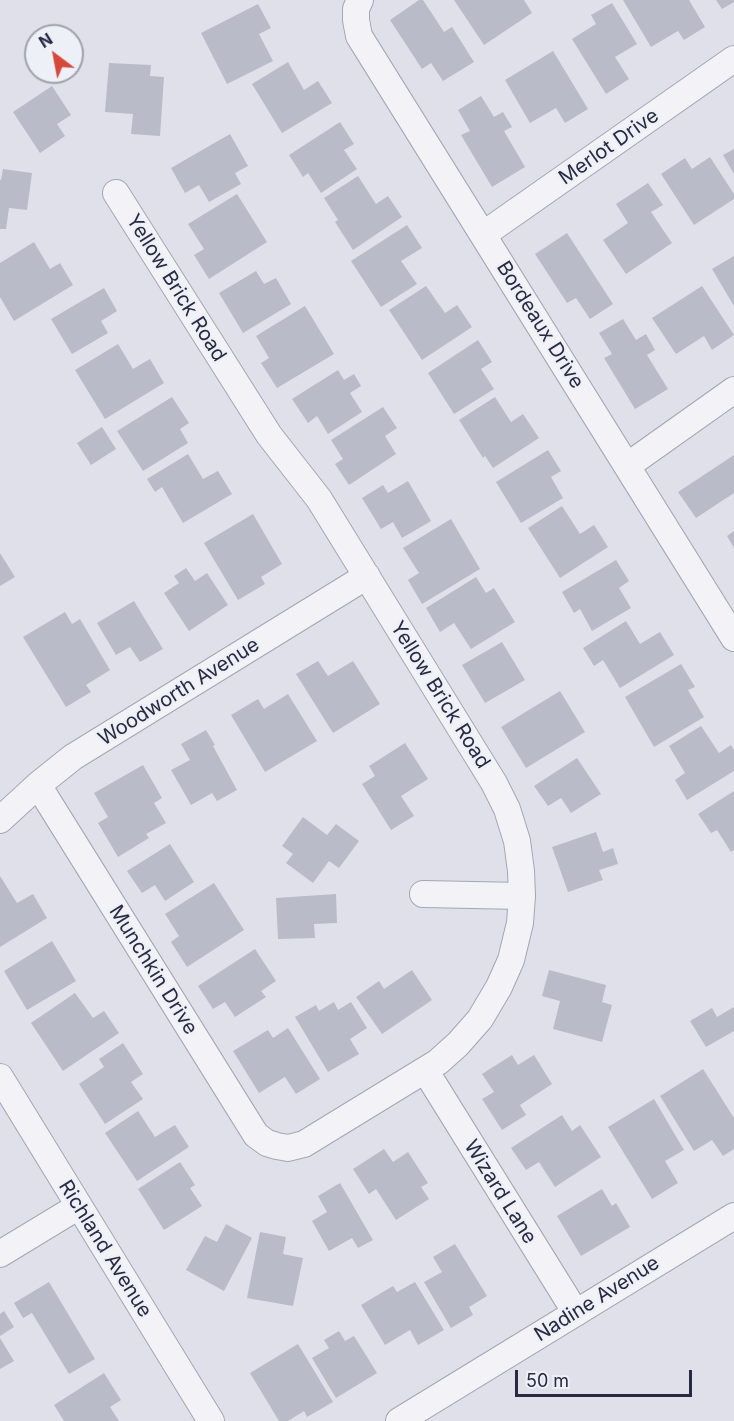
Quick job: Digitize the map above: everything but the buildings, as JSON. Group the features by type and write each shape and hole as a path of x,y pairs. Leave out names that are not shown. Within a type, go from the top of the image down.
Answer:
{"street":[{"name":"Bordeaux Drive","path":"358,4 356,20 359,36 734,638"},
{"name":"Merlot Drive","path":"484,234 734,59"},
{"name":"Yellow Brick Road","path":"116,193 269,435 319,499 367,576 495,783 507,809 517,841 522,871 520,923 511,960 499,987 480,1019 458,1044 425,1070 304,1144 288,1148 277,1146"},
{"path":"627,466 734,390"},
{"name":"Woodworth Avenue","path":"0,820 73,757 367,576"},
{"name":"Munchkin Drive","path":"38,785 256,1135 267,1143 277,1146"},
{"path":"423,894 522,896"},
{"name":"Wizard Lane","path":"425,1070 576,1313"},
{"name":"Richland Avenue","path":"0,1077 211,1421"},
{"path":"0,1254 79,1206"},
{"name":"Nadine Avenue","path":"399,1421 576,1313 732,1222"}]}
